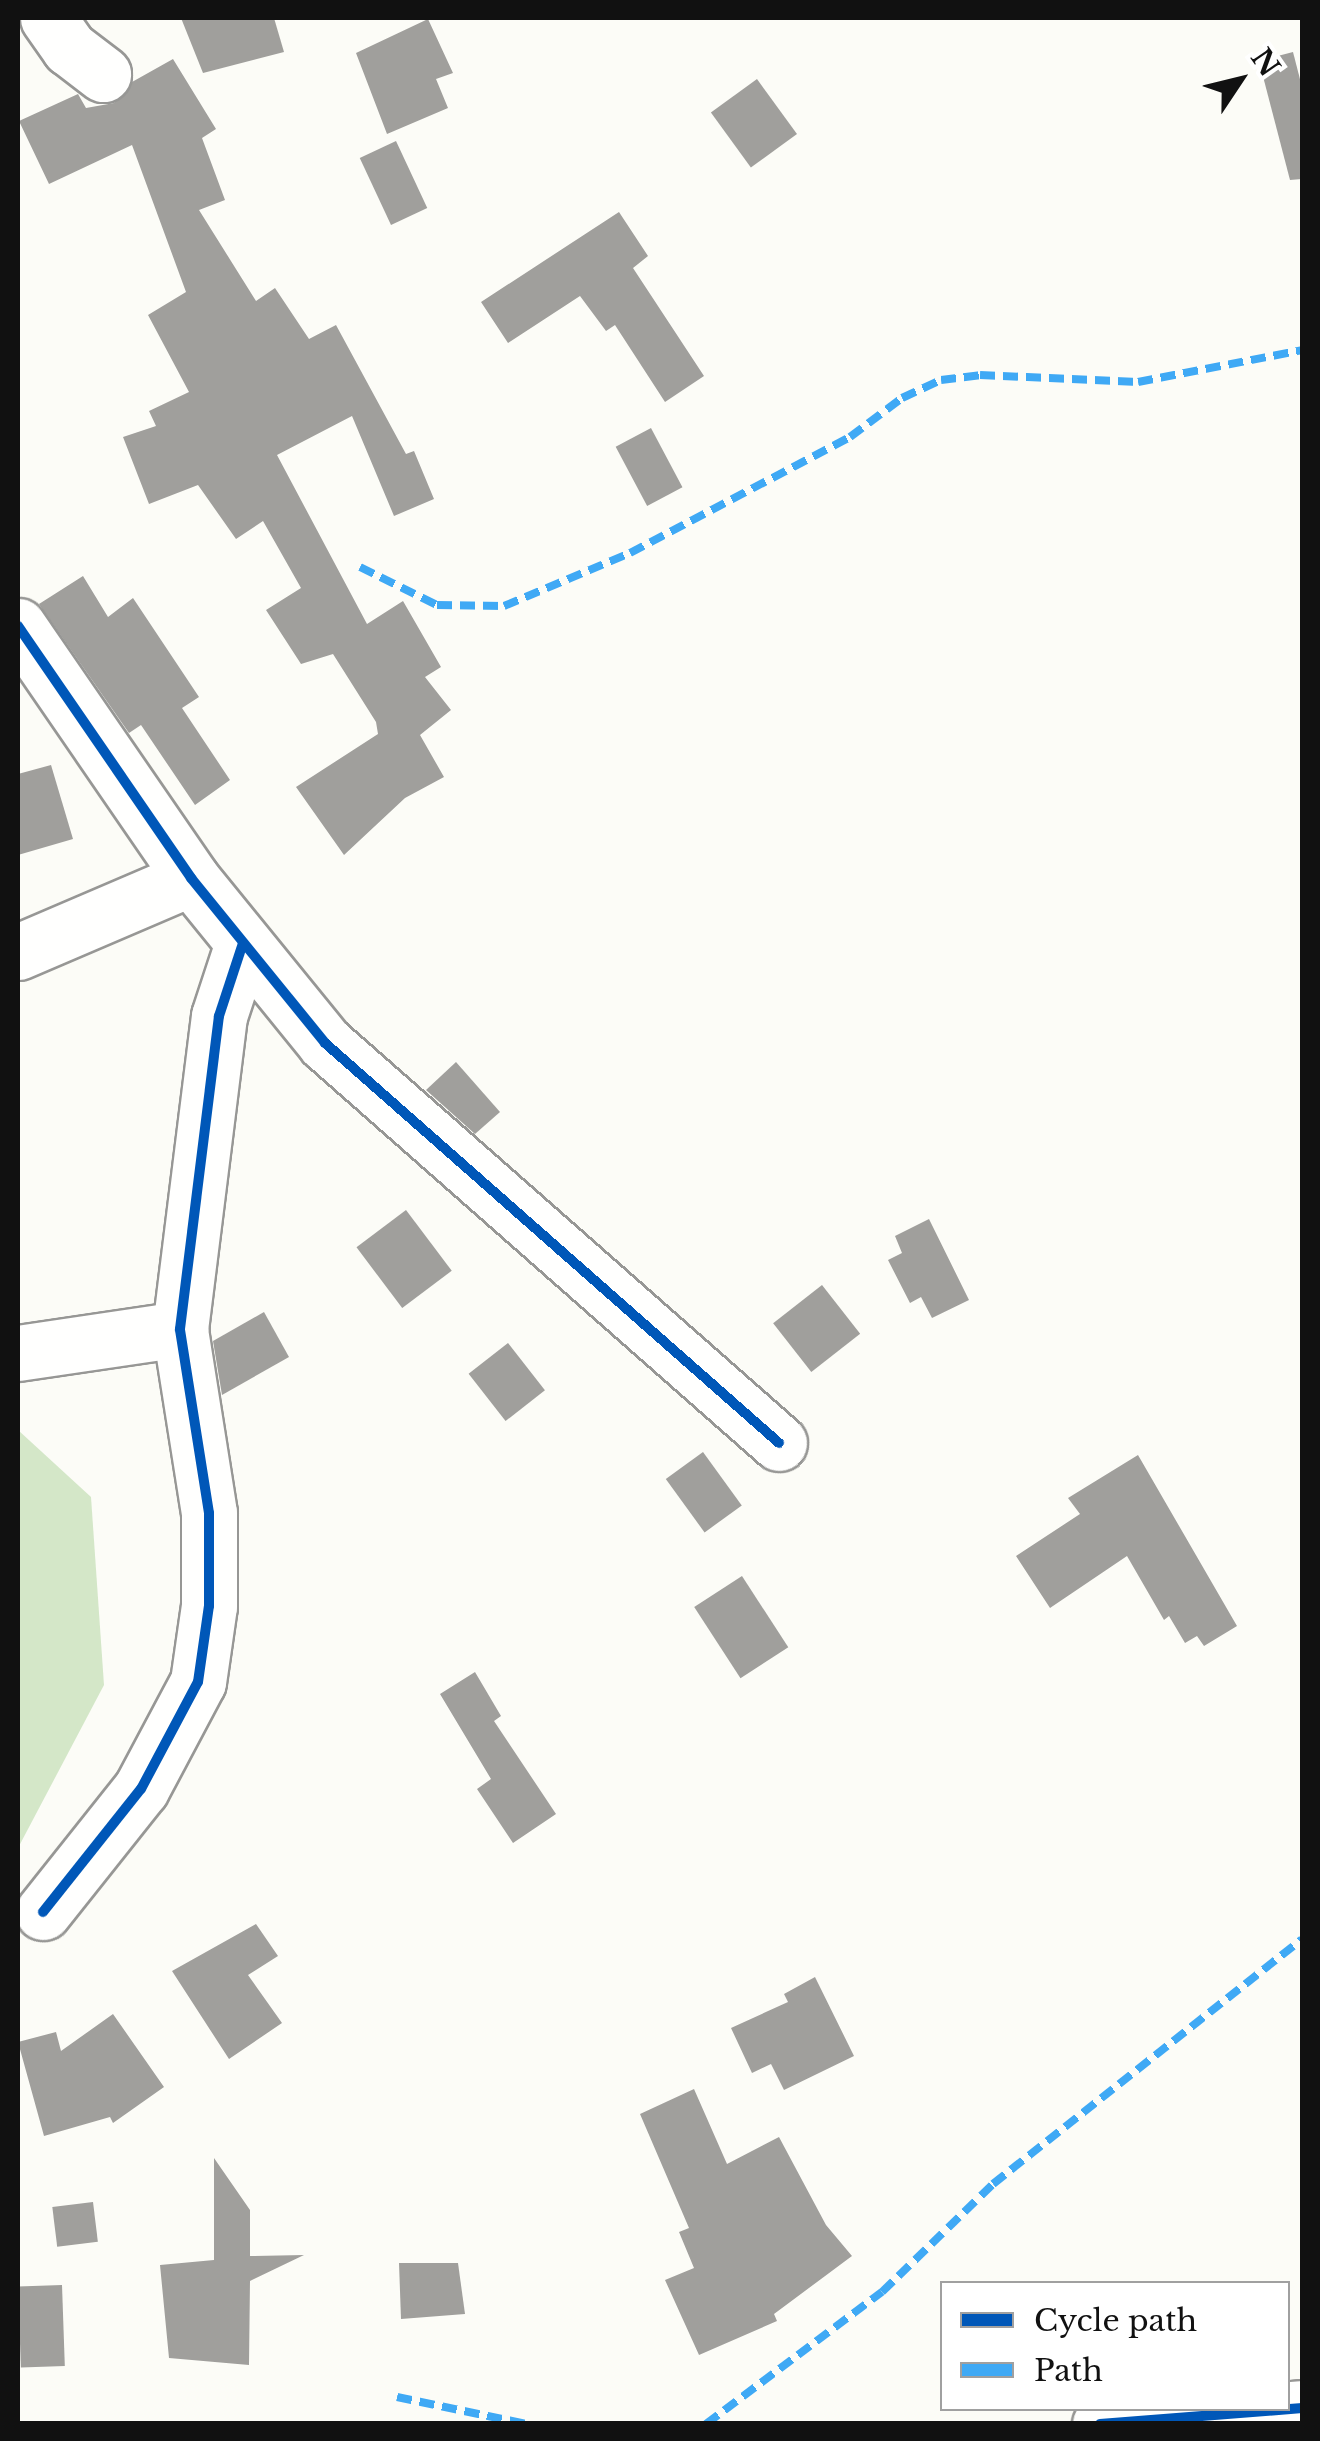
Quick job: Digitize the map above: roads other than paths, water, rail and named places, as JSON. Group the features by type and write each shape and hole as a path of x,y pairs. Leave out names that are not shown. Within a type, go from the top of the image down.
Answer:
{"street":[{"path":"48,18 69,48 103,74"},
{"path":"18,626 191,878 242,946 325,1043 411,1125 779,1443"},
{"path":"18,952 191,878"},
{"path":"43,1912 141,1788 198,1682 209,1606 209,1513 180,1329 220,1016 242,946"},
{"path":"18,1354 180,1329"},
{"path":"1100,2424 1264,2411"}]}
